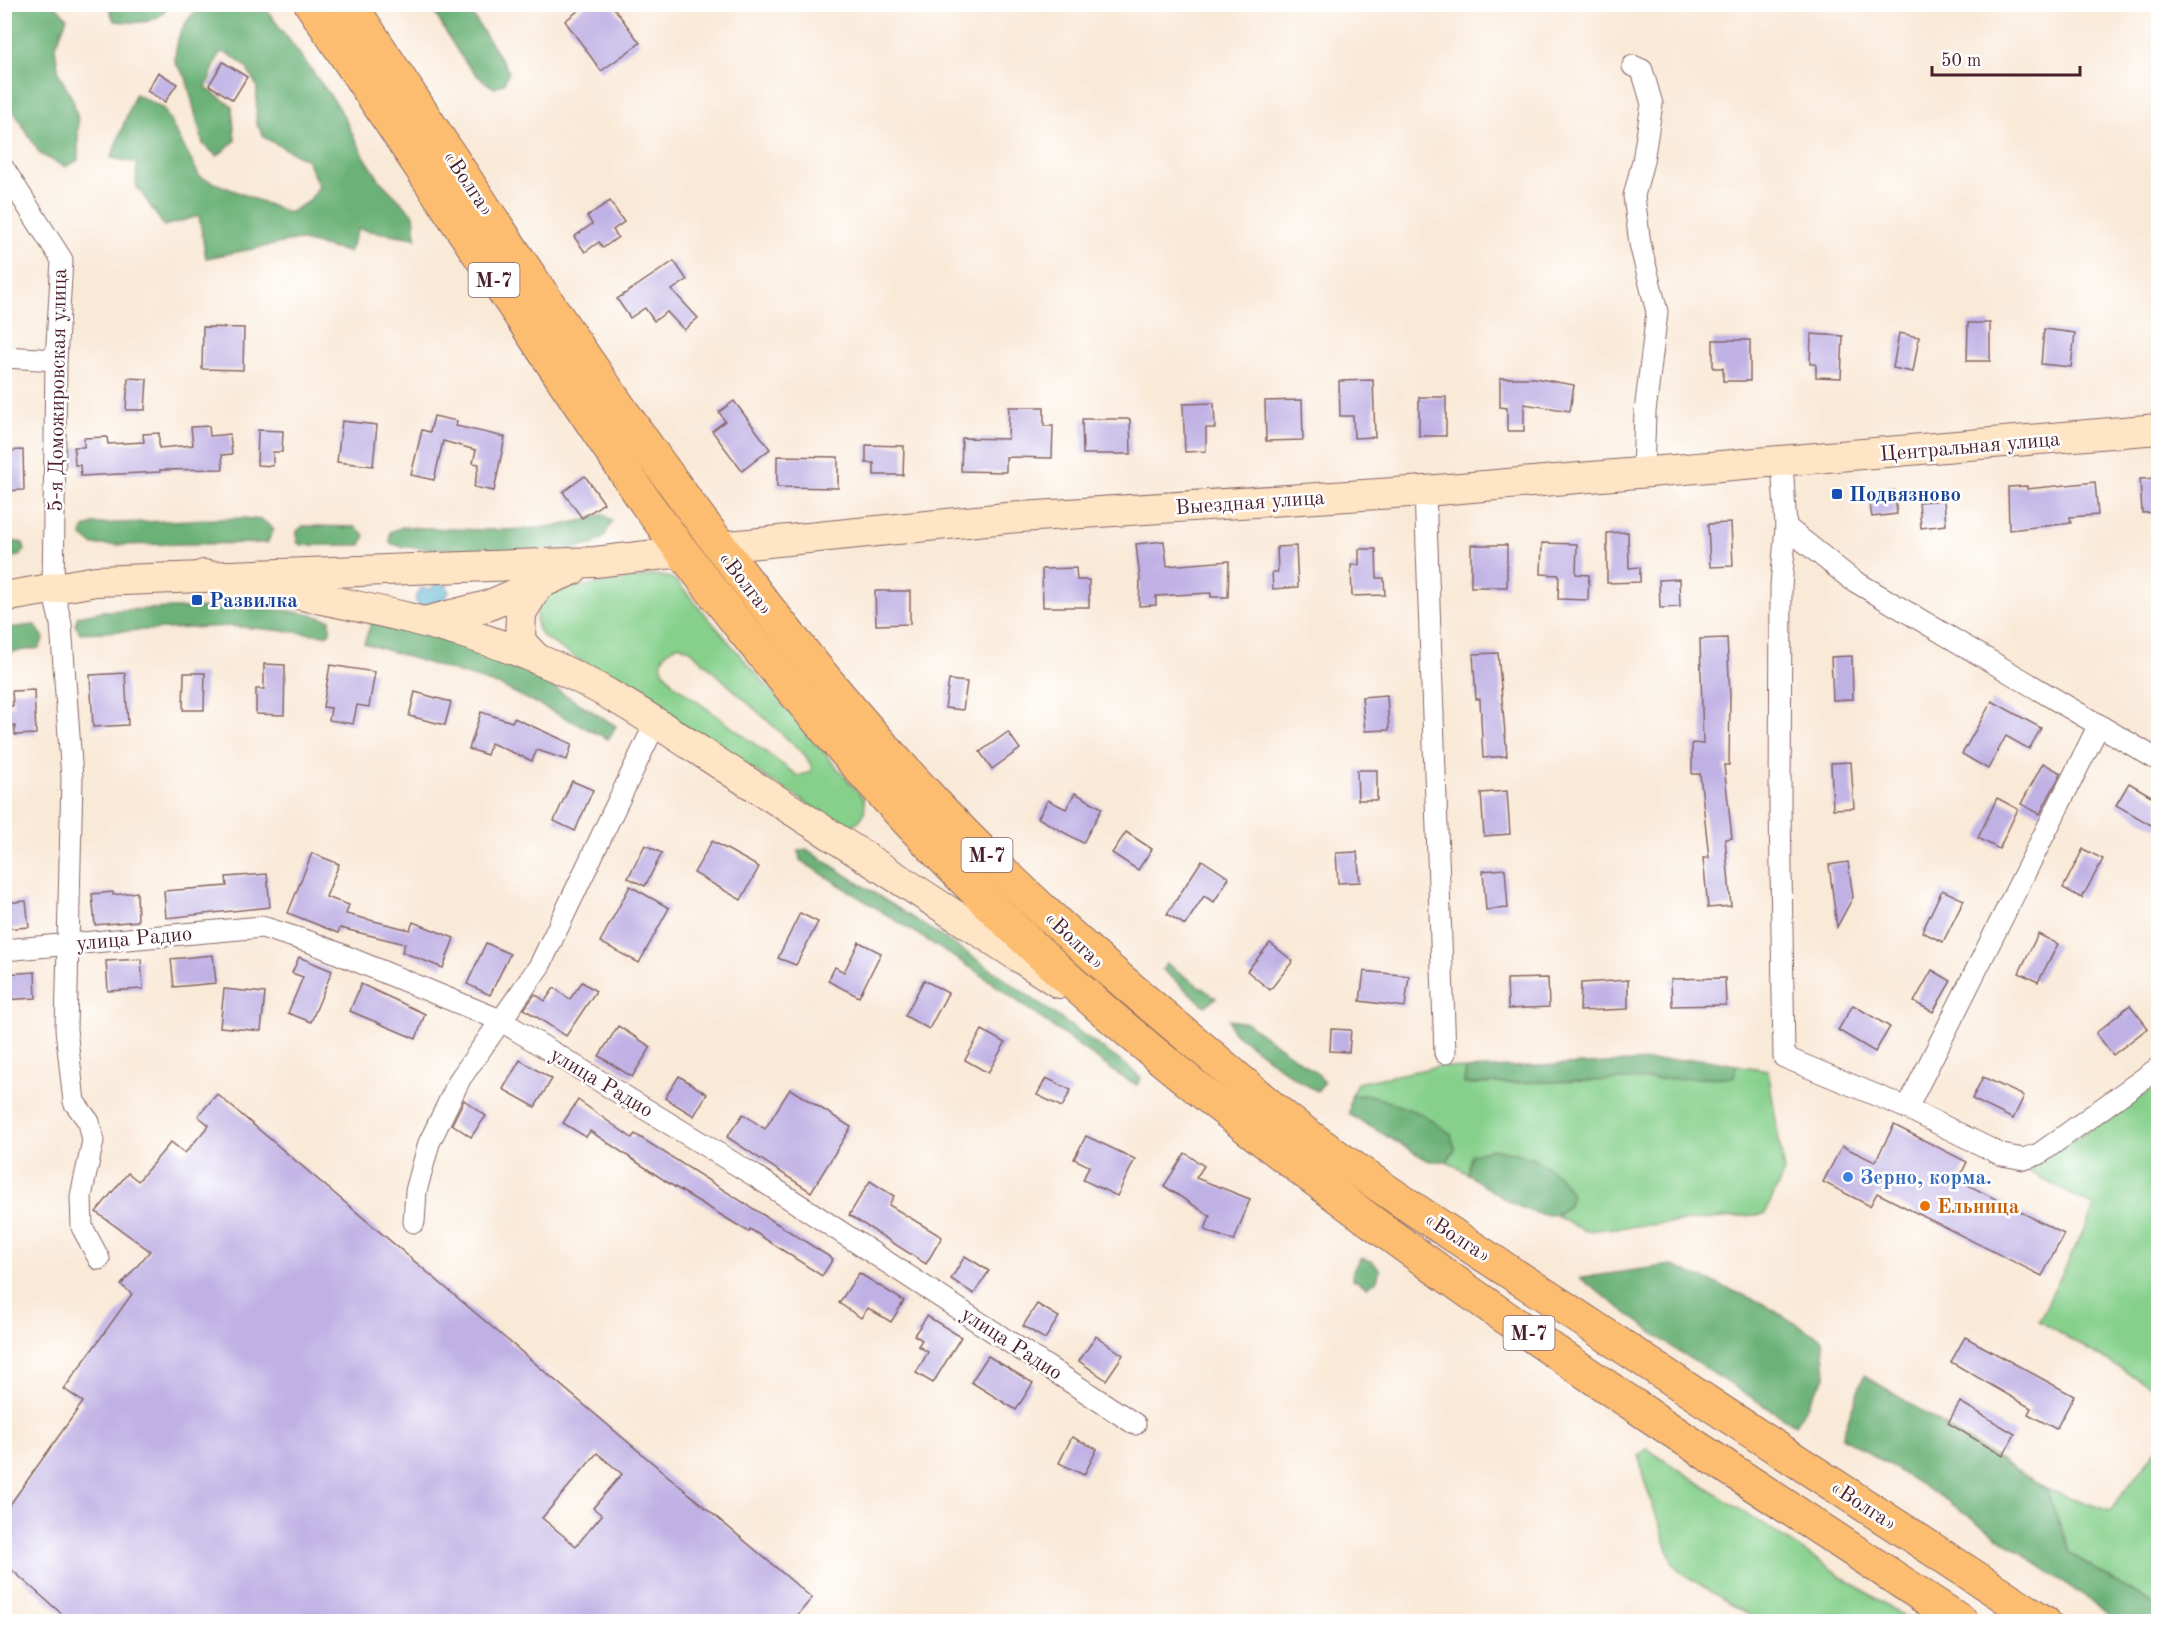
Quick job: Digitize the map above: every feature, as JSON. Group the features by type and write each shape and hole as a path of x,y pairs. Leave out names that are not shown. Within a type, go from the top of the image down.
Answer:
{"highway":[{"name":"«Волга»","path":"310,4 626,474 682,552 800,699 890,801 1012,926 1114,1019 1292,1164 1593,1379 1962,1622"},
{"name":"«Волга»","path":"350,4 552,308 719,547 792,641 839,696 918,786 1006,875 1100,964 1294,1124 1392,1194 2044,1622"}],"main road":[{"name":"Центральная улица","path":"1782,462 2158,429"},
{"name":"Выездная улица","path":"719,547 1006,518 1425,491 1782,462"},
{"path":"4,597 96,581 203,575 448,574 595,562 682,552"},
{"path":"436,619 487,606 540,582 595,562"},
{"path":"448,574 487,606 528,650"},
{"path":"436,619 448,574"},
{"path":"203,575 436,619 475,636 528,650 655,723 1114,1019"},
{"path":"528,650 521,613 540,582"}],"street":[{"path":"1633,66 1642,70 1652,104 1643,161 1634,196 1640,244 1657,312 1645,412 1643,474"},
{"name":"5-я Доможировская улица","path":"4,169 62,260 56,360 53,590 61,624 72,778 66,944 66,1029 74,1102 89,1122 93,1141 81,1196 82,1227 99,1259"},
{"path":"4,357 56,360"},
{"path":"1782,462 1786,527 1781,586 1780,807 1784,1057 1907,1108 2001,1155 2024,1159 2039,1154 2158,1068"},
{"path":"1425,491 1445,1053"},
{"path":"1786,527 1851,579 2158,760"},
{"path":"414,1222 416,1191 429,1143 460,1079 540,965 655,723"},
{"path":"1907,1108 2099,725"},
{"name":"улица Радио","path":"4,950 262,927 314,943 500,1020 755,1176 1136,1424"}],"green space":[{"path":"5,4 55,5 67,18 55,48 59,74 73,100 78,120 78,160 65,167 40,154 5,97"},
{"path":"108,4 168,5 158,17 145,22 137,22 114,21"},
{"path":"204,4 263,5 338,106 380,181 414,215 416,238 358,229 349,252 298,240 206,258 199,216 164,226 136,185 137,163 111,158 135,94 163,108 200,177 289,213 309,201 319,187 307,160 265,138 256,123 257,86 246,67 229,54 220,52 206,88 232,106 235,141 217,156 203,144 186,77 175,63 182,30 191,16"},
{"path":"430,5 466,5 509,72 504,83 495,88 474,72 465,62"},
{"path":"2158,59 2158,132 2152,74"},
{"path":"603,514 612,521 604,537 592,545 561,550 490,551 402,547 390,543 390,532 402,527 478,530 530,529 555,526"},
{"path":"243,518 262,520 274,529 267,543 93,545 82,536 84,528 93,524"},
{"path":"303,526 355,527 365,535 361,545 302,545 297,542 297,531"},
{"path":"5,540 23,543 25,550 19,556 5,558"},
{"path":"655,575 672,578 864,799 865,807 862,817 852,825 832,819 546,639 536,623 544,592","holes":["678,645 689,649 805,755 811,765 811,772 798,776 675,685 665,674 662,659"]},
{"path":"253,608 293,612 330,620 330,632 326,635 231,626 80,633 75,625 78,616 103,611"},
{"path":"372,621 457,642 531,674 616,726 608,739 501,686 364,643"},
{"path":"35,625 44,638 39,648 5,653 5,628"},
{"path":"806,849 978,960 1126,1065 1141,1078 1137,1085 1122,1077 973,969 800,860 799,851"},
{"path":"1166,963 1216,998 1205,1006 1163,970"},
{"path":"1229,1020 1247,1023 1319,1075 1324,1083 1317,1091 1296,1079 1232,1031"},
{"path":"1703,1059 1736,1065 1734,1077 1464,1084 1466,1069"},
{"path":"1736,1065 1768,1070 1784,1172 1765,1214 1585,1231 1556,1216 1569,1205 1471,1155 1468,1174 1447,1161 1455,1150 1367,1095 1351,1096 1357,1083 1441,1066 1466,1069 1464,1084 1733,1077"},
{"path":"2158,1086 2158,1383 2154,1388 2039,1321 2095,1207 2025,1170"},
{"path":"1370,1095 1422,1114 1451,1134 1455,1150 1447,1161 1429,1161 1349,1114 1351,1096"},
{"path":"1490,1149 1527,1156 1548,1167 1565,1184 1572,1195 1564,1209 1553,1214 1539,1214 1524,1209 1468,1174 1471,1155"},
{"path":"1360,1258 1372,1261 1380,1270 1377,1280 1367,1287 1353,1279 1353,1270"},
{"path":"1671,1265 1760,1302 1823,1340 1826,1375 1795,1425 1676,1350 1580,1278"},
{"path":"1864,1375 2046,1489 2071,1554 2158,1608 2158,1621 2119,1621 1943,1498 1842,1437"},
{"path":"2158,1447 2158,1608 2071,1554 2046,1489 2110,1511"},
{"path":"1647,1449 1911,1621 1758,1621 1683,1574 1673,1564 1643,1477 1639,1455"}],"water":[{"path":"436,583 447,585 449,592 445,598 447,602 422,608 415,598 421,588 430,589"}],"building":[{"path":"587,4 611,4 640,43 601,71 565,21"},
{"path":"223,62 247,77 233,100 209,85"},
{"path":"158,72 177,84 165,102 147,91"},
{"path":"610,201 624,222 613,230 618,237 603,248 599,242 585,252 574,237 592,224 587,216"},
{"path":"674,261 687,280 672,290 698,318 684,330 667,312 654,321 645,308 630,318 617,299"},
{"path":"1968,323 1990,323 1990,361 1967,361"},
{"path":"203,327 244,328 243,370 202,369"},
{"path":"2044,329 2075,333 2071,367 2041,364"},
{"path":"1899,333 1919,337 1913,372 1893,368"},
{"path":"1811,334 1843,336 1841,378 1816,377 1816,364 1810,364"},
{"path":"1713,340 1750,340 1750,381 1723,381 1723,368 1713,368"},
{"path":"128,378 147,379 145,410 126,410"},
{"path":"1500,378 1534,378 1574,385 1570,411 1524,404 1524,431 1507,431 1507,408 1500,407"},
{"path":"1373,380 1375,437 1354,438 1353,416 1340,416 1339,381"},
{"path":"1419,397 1446,397 1446,436 1419,436"},
{"path":"1302,400 1303,440 1266,441 1265,401"},
{"path":"734,401 770,449 742,471 712,431 725,421 719,412"},
{"path":"1214,403 1215,428 1206,428 1206,451 1185,452 1183,404"},
{"path":"1009,407 1044,407 1044,426 1053,426 1052,458 1006,457 1006,472 961,471 962,438 1008,439"},
{"path":"434,416 457,421 456,426 505,437 494,491 474,487 479,464 473,463 476,450 443,441 434,480 411,475 422,430 430,432"},
{"path":"1082,419 1130,419 1131,454 1083,454"},
{"path":"342,421 377,425 373,466 337,462"},
{"path":"209,426 210,436 230,434 232,454 222,455 223,469 160,470 160,472 81,476 80,465 75,465 74,447 84,447 84,438 107,437 108,444 144,442 143,434 159,433 159,448 193,445 191,427"},
{"path":"258,430 283,431 282,452 273,452 273,466 257,465"},
{"path":"866,445 904,446 903,475 874,475 874,463 866,463"},
{"path":"23,450 24,490 4,491 4,451"},
{"path":"777,456 838,457 838,488 777,487"},
{"path":"585,476 604,503 582,518 563,492"},
{"path":"2158,478 2158,512 2142,513 2140,479"},
{"path":"2095,482 2098,515 2070,517 2071,523 2009,530 2008,487 2027,486 2027,489"},
{"path":"1894,490 1897,514 1872,517 1868,494"},
{"path":"1944,500 1946,525 1921,528 1919,502"},
{"path":"1731,523 1733,566 1710,567 1708,524"},
{"path":"1628,532 1629,568 1640,567 1640,582 1607,583 1607,533"},
{"path":"1164,541 1167,566 1229,561 1228,597 1211,597 1211,593 1156,596 1156,605 1139,606 1140,579 1136,544"},
{"path":"1542,543 1577,544 1576,574 1589,575 1588,600 1558,599 1559,575 1541,574"},
{"path":"1471,545 1507,545 1507,587 1471,587"},
{"path":"1296,546 1298,587 1273,589 1272,572 1278,572 1277,547"},
{"path":"1359,549 1376,549 1377,578 1384,578 1385,595 1352,596 1351,565 1359,565"},
{"path":"1076,568 1077,580 1089,580 1089,607 1043,607 1042,569"},
{"path":"1679,579 1680,607 1660,608 1659,580"},
{"path":"875,591 910,591 910,624 876,625"},
{"path":"1727,638 1730,695 1729,765 1724,765 1732,838 1725,839 1731,906 1708,908 1703,858 1709,858 1700,774 1692,774 1692,743 1703,744 1700,639"},
{"path":"1498,653 1507,756 1483,758 1480,699 1476,699 1473,654"},
{"path":"1852,656 1853,699 1833,700 1831,657"},
{"path":"264,664 285,665 284,715 256,714 256,689 264,689"},
{"path":"330,665 375,672 369,707 357,705 353,724 329,720 331,708 323,707"},
{"path":"125,673 128,725 93,727 90,675"},
{"path":"184,673 205,673 204,710 183,710"},
{"path":"949,680 967,682 963,710 945,708"},
{"path":"34,690 36,734 15,735 15,726 5,726 5,706 13,706 12,691"},
{"path":"415,692 451,702 445,725 409,716"},
{"path":"1387,695 1389,730 1365,731 1362,697"},
{"path":"1992,701 2041,728 2029,749 2006,736 1988,769 1962,754"},
{"path":"481,712 512,722 514,718 572,744 567,760 537,750 532,761 491,743 487,755 469,749"},
{"path":"1008,732 1020,749 992,769 980,752"},
{"path":"1851,762 1854,808 1833,809 1831,763"},
{"path":"2043,763 2061,773 2040,814 2021,804"},
{"path":"1357,770 1377,770 1377,800 1358,800"},
{"path":"572,781 593,790 575,831 554,821"},
{"path":"2129,783 2158,800 2158,829 2116,805"},
{"path":"1507,791 1510,834 1484,836 1481,793"},
{"path":"1075,793 1102,808 1083,843 1038,818 1048,800 1066,809"},
{"path":"1997,798 2018,809 1999,849 1978,838"},
{"path":"1126,832 1152,849 1138,870 1112,853"},
{"path":"712,841 759,867 741,900 694,873"},
{"path":"645,845 662,853 645,886 628,878"},
{"path":"2083,849 2103,859 2082,898 2063,888"},
{"path":"1357,852 1360,882 1338,883 1336,853"},
{"path":"312,853 339,864 326,897 349,905 346,914 410,930 413,922 454,938 443,968 402,952 405,944 340,928 338,933 288,913"},
{"path":"1202,860 1229,878 1214,902 1204,896 1185,925 1167,914"},
{"path":"1848,862 1853,897 1837,927 1829,865"},
{"path":"1505,869 1508,908 1486,910 1483,871"},
{"path":"267,874 270,907 166,918 164,891 227,886 226,877"},
{"path":"630,886 669,908 639,963 600,942"},
{"path":"1942,890 1964,900 1943,942 1922,932"},
{"path":"113,892 113,895 137,892 138,921 95,925 92,894"},
{"path":"26,901 29,927 4,929 4,903"},
{"path":"800,913 818,922 796,965 778,958"},
{"path":"2038,934 2058,944 2038,982 2019,973"},
{"path":"859,942 881,953 859,997 828,981 835,967 844,972"},
{"path":"486,943 510,954 490,995 467,984"},
{"path":"1270,943 1293,961 1270,990 1247,971"},
{"path":"213,955 216,983 174,987 171,959"},
{"path":"299,957 332,971 311,1022 288,1013 303,977 292,973"},
{"path":"141,959 143,989 108,991 106,961"},
{"path":"1932,970 1951,981 1933,1012 1914,1002"},
{"path":"1364,971 1409,976 1405,1007 1360,1001"},
{"path":"35,972 36,998 4,1000 4,974"},
{"path":"1548,978 1549,1007 1508,1009 1507,979"},
{"path":"1725,978 1726,1005 1672,1006 1671,979"},
{"path":"924,980 948,993 929,1029 905,1016"},
{"path":"1628,980 1628,1009 1580,1011 1581,983"},
{"path":"582,982 596,991 566,1036 524,1009 535,994 545,1001 554,988 570,999"},
{"path":"361,984 425,1014 416,1039 350,1011"},
{"path":"224,989 265,993 261,1031 220,1027"},
{"path":"1853,1005 1890,1027 1875,1052 1838,1030"},
{"path":"2130,1005 2148,1028 2113,1055 2096,1033"},
{"path":"618,1026 651,1047 632,1077 599,1056"},
{"path":"1331,1029 1351,1030 1349,1052 1330,1051"},
{"path":"982,1030 1005,1043 988,1073 965,1060"},
{"path":"520,1060 552,1079 535,1107 503,1089"},
{"path":"679,1076 707,1094 694,1116 665,1098"},
{"path":"1983,1077 2024,1096 2013,1119 1972,1099"},
{"path":"1046,1078 1071,1090 1062,1107 1037,1095"},
{"path":"790,1089 851,1127 811,1192 727,1137 743,1114 765,1129"},
{"path":"217,1094 812,1598 792,1622 71,1622 4,1563 4,1513 83,1402 64,1389 132,1294 121,1285 150,1251 96,1212 128,1173 138,1181 171,1142 185,1153 209,1125 198,1116","holes":["597,1453 622,1474 593,1508 602,1515 576,1546 542,1518"]},
{"path":"464,1100 486,1116 471,1137 452,1124"},
{"path":"578,1100 632,1138 635,1134 833,1259 822,1276 750,1229 749,1232 670,1184 590,1131 586,1137 563,1123"},
{"path":"1894,1125 1967,1162 1958,1180 2064,1234 2042,1276 1877,1193 1870,1206 1823,1182 1842,1146 1875,1162"},
{"path":"1086,1136 1135,1159 1117,1196 1083,1180 1089,1166 1074,1159"},
{"path":"1185,1153 1204,1166 1196,1178 1250,1199 1234,1241 1205,1230 1210,1216 1164,1186"},
{"path":"870,1181 894,1196 889,1205 942,1237 926,1264 849,1215"},
{"path":"965,1256 989,1271 974,1294 951,1279"},
{"path":"859,1273 904,1301 891,1322 868,1308 861,1318 839,1303"},
{"path":"1037,1304 1059,1317 1045,1339 1023,1326"},
{"path":"927,1316 961,1337 933,1383 916,1373 928,1352 918,1346 922,1340 914,1335"},
{"path":"1096,1336 1123,1355 1106,1380 1079,1361"},
{"path":"1965,1337 2074,1396 2056,1429 2028,1414 2031,1408 1951,1362"},
{"path":"988,1356 1033,1383 1016,1410 971,1382"},
{"path":"1960,1402 2015,1434 2003,1456 1948,1423"},
{"path":"1072,1437 1097,1449 1084,1475 1059,1463"}],"place":[{"name":"Подвязново","path":"1837,494"},
{"name":"Развилка","path":"197,600"},
{"name":"Зерно, корма.","path":"1848,1177"},
{"name":"Ельница","path":"1925,1206"}]}
